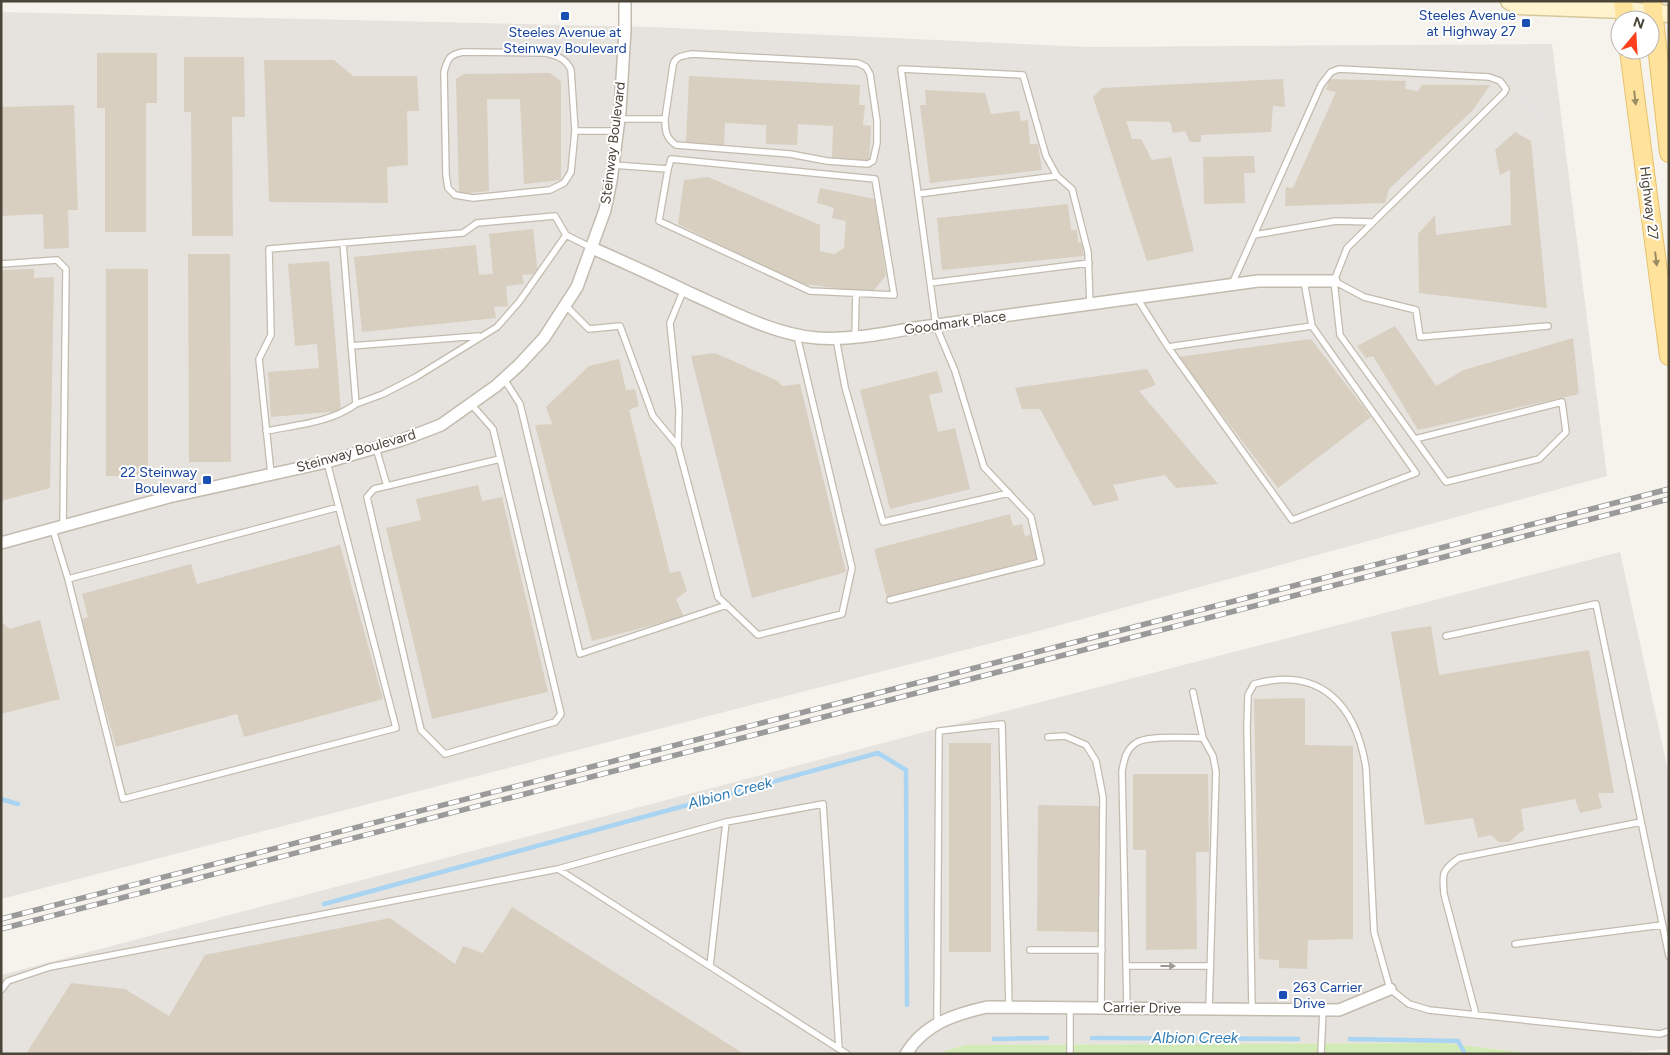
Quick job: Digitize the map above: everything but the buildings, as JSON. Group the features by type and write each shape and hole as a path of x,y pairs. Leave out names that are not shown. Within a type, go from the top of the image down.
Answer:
{"main road":[{"path":"1508,1 1517,6 1624,10 1658,9"},
{"name":"Highway 27","path":"1658,9 1669,153"},
{"name":"Highway 27","path":"1630,60 1669,356"}],"street":[{"name":"Steinway Boulevard","path":"1,544 169,497 328,462 402,440 441,425 504,378 544,338 577,287 605,210 618,125 625,30 625,1"},
{"name":"Goodmark Place","path":"592,248 727,310 770,327 815,338 855,338 1258,281 1334,281"},
{"name":"Carrier Drive","path":"906,1054 915,1042 937,1023 960,1013 987,1007 1339,1010 1390,989"}],"lane":[{"path":"463,52 545,53 559,56 568,62 571,70 575,131 571,172 564,183 550,190 541,191 473,198 455,195 448,188 446,176 444,72 448,58 463,52"},
{"path":"692,54 858,62 866,67 870,74 877,121 878,143 873,161 868,164 826,161 790,154 676,145 669,140 665,130 665,118 674,60 679,56 692,54"},
{"path":"890,600 1041,562 1031,517 984,467 955,371 936,326 901,69 1023,75 1046,156 1057,176 1072,190 1088,252 1090,304"},
{"path":"1231,286 1321,85 1326,76 1331,72 1339,69 1489,77 1500,81 1506,89 1504,92 1347,248 1334,281 1340,335 1446,482 1539,459 1566,432 1562,402 1415,439"},
{"path":"575,131 665,118"},
{"path":"670,159 875,179 894,295 810,291 659,221 668,169 670,159"},
{"path":"613,165 668,169"},
{"path":"918,194 1057,176"},
{"path":"271,474 259,360 271,335 269,249 463,233 477,223 555,216 566,235 592,248"},
{"path":"1254,235 1336,221 1373,222"},
{"path":"266,431 325,419 345,412 356,404 383,394 416,377 497,327 519,302 566,235"},
{"path":"343,243 356,404"},
{"path":"1,264 57,260 66,269 58,529 68,579 123,799 396,728 328,462"},
{"path":"930,283 1089,263"},
{"path":"1137,298 1168,347 1292,520 1416,473 1312,326 1304,281"},
{"path":"1334,281 1364,297 1416,310 1420,337 1548,326"},
{"path":"684,290 670,323 679,410 678,446 718,597 758,635 842,614 852,568 796,334"},
{"path":"855,338 856,293"},
{"path":"565,305 589,329 620,326 653,416 678,446"},
{"path":"1168,347 1312,326"},
{"path":"351,346 480,336"},
{"path":"836,338 845,387 883,522 1009,493"},
{"path":"504,378 520,404 580,654 727,606"},
{"path":"471,404 493,429 561,714 554,722 445,754 422,730 367,497 374,489 500,459"},
{"path":"376,448 387,486"},
{"path":"68,579 339,507"},
{"path":"1446,636 1596,604 1669,956"},
{"path":"1252,1009 1246,726 1248,696 1254,684 1272,679 1297,679 1314,684 1327,692 1344,708 1355,728 1362,747 1366,768 1374,932 1390,989 1409,1004 1428,1010 1660,1034 1669,1031"},
{"path":"1193,692 1203,738 1213,756 1216,772 1209,1009"},
{"path":"937,1023 939,731 1002,724 1009,1007"},
{"path":"1048,737 1065,736 1086,745 1096,761 1104,796 1101,1008"},
{"path":"1127,1008 1122,771 1126,754 1135,743 1146,739 1203,738"},
{"path":"1,990 8,981 50,967 558,869 726,822 823,804 840,1049"},
{"path":"710,966 726,822"},
{"path":"1476,1015 1444,894 1442,876 1446,866 1459,858 1641,822"},
{"path":"558,869 847,1054"},
{"path":"1515,944 1662,925"},
{"path":"1030,950 1102,950"},
{"path":"1126,966 1210,966"},
{"path":"1070,1008 1070,1054"},
{"path":"1321,1054 1323,1010"}],"shaded area":[{"path":"1,12 652,27 1089,47 1552,44 1607,476 1038,631 1,899"},
{"path":"1523,90 1550,117 1541,125 1514,98"},
{"path":"1620,552 1669,775 1669,1049 1606,1054 1536,1054 1444,1043 965,1045 936,1054 1,1054 1,975 921,733"}],"green space":[{"path":"1444,1043 1536,1054 936,1054 965,1045"}],"waterway":[{"name":"Albion Creek","path":"324,904 878,753 906,770 907,1005"},
{"path":"1,799 18,804"},
{"name":"Albion Creek","path":"994,1039 1047,1038"},
{"name":"Albion Creek","path":"1092,1038 1298,1039"},
{"name":"Albion Creek","path":"1350,1039 1458,1041 1465,1054"}],"railway":[{"path":"1,919 1669,489"},
{"path":"1,929 1669,499"}],"place":[{"name":"Steeles Avenue at Steinway Boulevard","path":"565,16"},
{"name":"Steeles Avenue at Highway 27","path":"1526,23"},
{"name":"22 Steinway Boulevard","path":"207,480"},
{"name":"263 Carrier Drive","path":"1283,995"}]}
